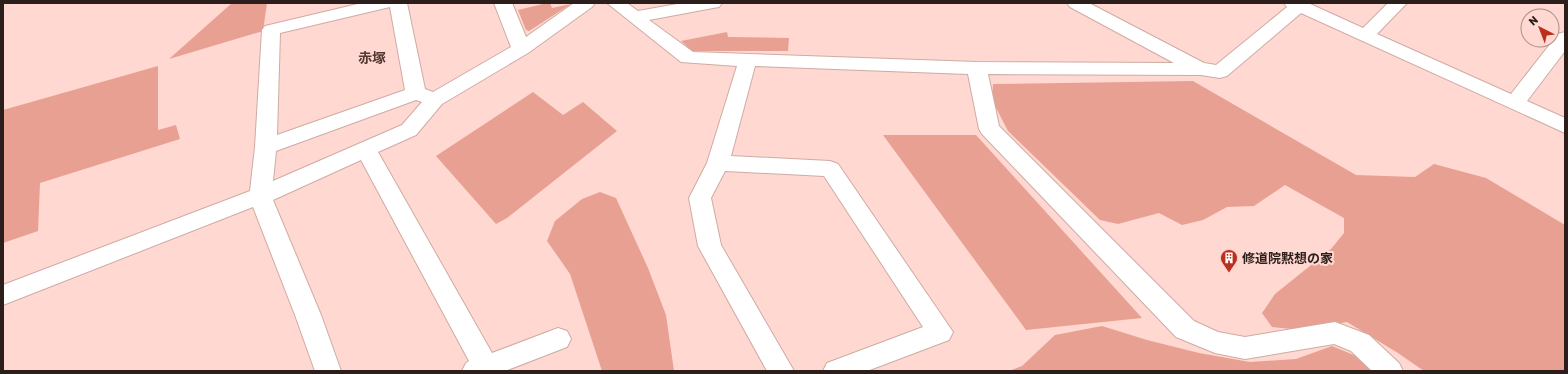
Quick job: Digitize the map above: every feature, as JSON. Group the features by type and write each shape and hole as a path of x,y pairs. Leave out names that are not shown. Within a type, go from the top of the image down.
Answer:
{"street":[{"path":"328,371 260,196 266,147 271,30 384,3"},
{"path":"3,296 260,196 409,130 426,96 398,3"},
{"path":"503,3 521,49"},
{"path":"266,147 426,96 521,49 586,3"},
{"path":"616,3 688,58 977,68 1201,69 1220,72 1296,5 1565,126"},
{"path":"634,17 713,3"},
{"path":"1076,3 1201,69"},
{"path":"1365,36 1398,3"},
{"path":"1515,103 1565,38"},
{"path":"748,59 718,163 700,198 710,246 782,371"},
{"path":"977,68 989,129 1185,329 1215,342 1245,348 1335,333 1360,343 1390,371"},
{"path":"366,149 481,369 558,339"},
{"path":"718,163 830,168 940,332 836,371"}],"shaded area":[{"path":"232,3 267,3 263,31 169,59"},
{"path":"550,3 552,8 571,4 529,31 526,30 518,10"},
{"path":"727,32 728,37 789,38 788,51 692,51 681,41"},
{"path":"158,66 158,130 176,125 180,139 40,183 38,231 3,243 3,110"},
{"path":"1193,81 1356,175 1415,177 1434,164 1486,178 1565,225 1565,371 1424,371 1398,353 1347,322 1301,330 1272,327 1262,313 1275,294 1331,249 1344,233 1344,218 1285,185 1254,206 1227,207 1203,220 1182,225 1159,213 1118,224 1100,220 1008,131 992,100 993,84"},
{"path":"533,92 563,115 583,102 617,131 507,218 496,224 436,156"},
{"path":"883,135 976,135 1142,318 1026,330"},
{"path":"600,192 616,198 648,268 666,315 674,371 602,371 570,274 547,241 555,221 582,199"},
{"path":"1102,326 1147,340 1199,353 1250,362 1296,359 1332,346 1373,363 1377,371 1009,371 1022,366 1055,335"}],"place":[{"name":"修道院黙想の家","path":"1229,273"}],"district":[{"name":"赤塚","path":"372,58"}]}
